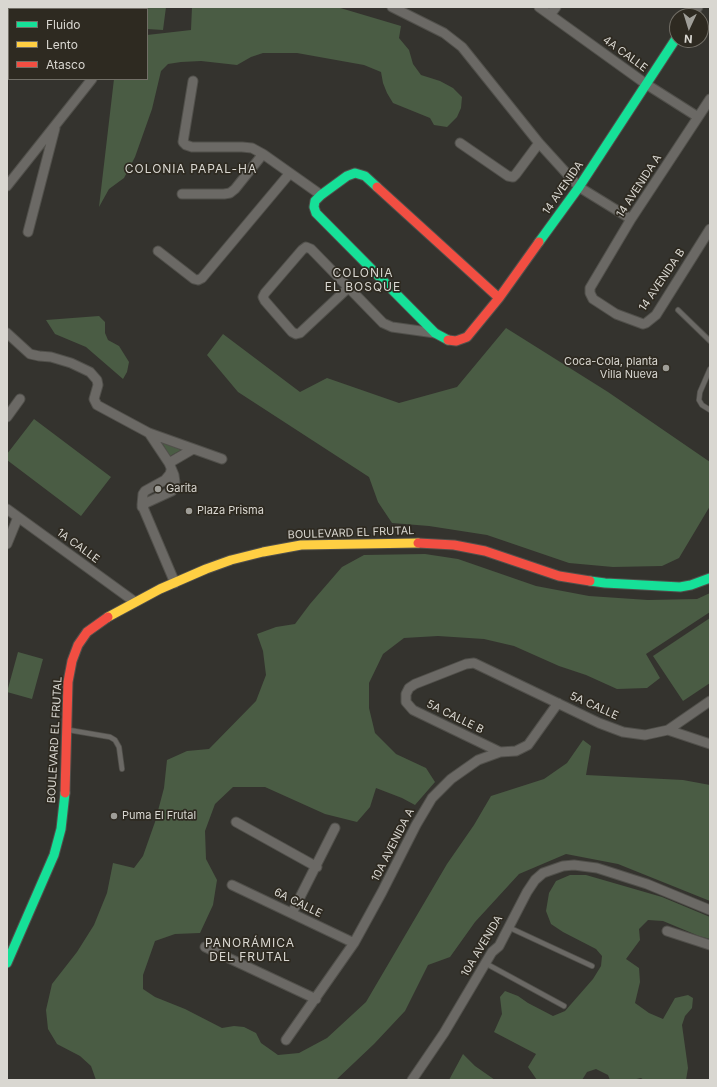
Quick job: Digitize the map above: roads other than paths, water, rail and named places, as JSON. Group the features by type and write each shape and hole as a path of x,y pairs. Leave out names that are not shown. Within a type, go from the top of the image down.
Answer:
{"main road":[{"name":"14 AVENIDA","path":"435,333 448,340 456,341 467,337 499,298 578,187 670,48"},
{"path":"435,333 316,213 314,207 316,201 321,195 347,176 355,173 365,176 499,298"},
{"name":"BOULEVARD EL FRUTAL","path":"7,963 49,867 58,839 65,802 68,682 72,661 82,638 92,627 112,614 206,569 226,562 283,547 302,545 419,543 454,545 476,549 541,571 578,580 668,587 691,585 710,578"}],"street":[{"path":"392,7 444,33 462,47 539,142 578,187 631,219"},
{"name":"4A CALLE","path":"539,7 646,84 698,117"},
{"path":"550,15 556,7"},
{"path":"7,186 91,80"},
{"path":"193,81 183,142 186,145 192,147 252,148 290,172 321,195"},
{"name":"14 AVENIDA A","path":"590,288 631,219 710,99"},
{"path":"28,232 56,124"},
{"path":"460,143 508,176 513,177 539,142"},
{"path":"182,194 230,193 235,189 263,154"},
{"path":"158,251 194,279 198,280 202,278 290,172"},
{"name":"14 AVENIDA B","path":"590,288 590,293 593,299 616,314 643,324 646,323 656,315 710,229"},
{"path":"348,288 300,333 296,334 292,332 264,301 263,297 306,247 311,249 383,323 392,327 435,333"},
{"path":"7,333 30,354 51,357 71,363 90,372 97,380 98,385 94,399 97,405 149,433 222,459"},
{"path":"7,417 20,400"},
{"path":"142,507 146,503 172,490 175,482 174,472 149,433"},
{"path":"170,466 192,449"},
{"path":"170,466 170,474 164,480 145,491 142,497 142,507 175,583"},
{"name":"1A CALLE","path":"7,509 135,602"},
{"path":"7,544 18,517"},
{"name":"5A CALLE","path":"406,698 409,688 415,684 466,664 474,663 599,723 623,732 645,735 668,730"},
{"name":"5A CALLE B","path":"406,698 408,705 413,710 500,752"},
{"path":"668,730 710,701"},
{"name":"10A AVENIDA A","path":"286,1040 354,943 416,825 432,798 441,788 478,760 500,752 516,751 528,745 558,703"},
{"path":"668,730 710,744"},
{"path":"236,822 316,867"},
{"path":"292,913 335,828"},
{"name":"10A AVENIDA","path":"412,1080 444,1033 492,952 499,946 526,892 535,880 543,873 563,866 574,865 597,868 674,894 710,910"},
{"name":"6A CALLE","path":"232,885 354,943"},
{"path":"667,930 710,945"},
{"path":"205,946 316,999"}],"lane":[{"path":"678,310 710,341"},
{"path":"710,369 700,392 699,400 702,405 710,410"},
{"path":"67,730 110,737 115,740 119,747 122,769"},
{"path":"508,927 592,966"},
{"path":"485,963 564,1006"}],"place":[{"name":"Coca-Cola, planta Villa Nueva","path":"666,368"},
{"name":"Garita","path":"158,489"},
{"name":"Plaza Prisma","path":"189,511"},
{"name":"Puma El Frutal","path":"114,816"}],"district":[{"name":"COLONIA PAPAL-HA","path":"191,169"},
{"name":"COLONIA EL BOSQUE","path":"363,280"},
{"name":"PANORÁMICA DEL FRUTAL","path":"250,950"}]}
